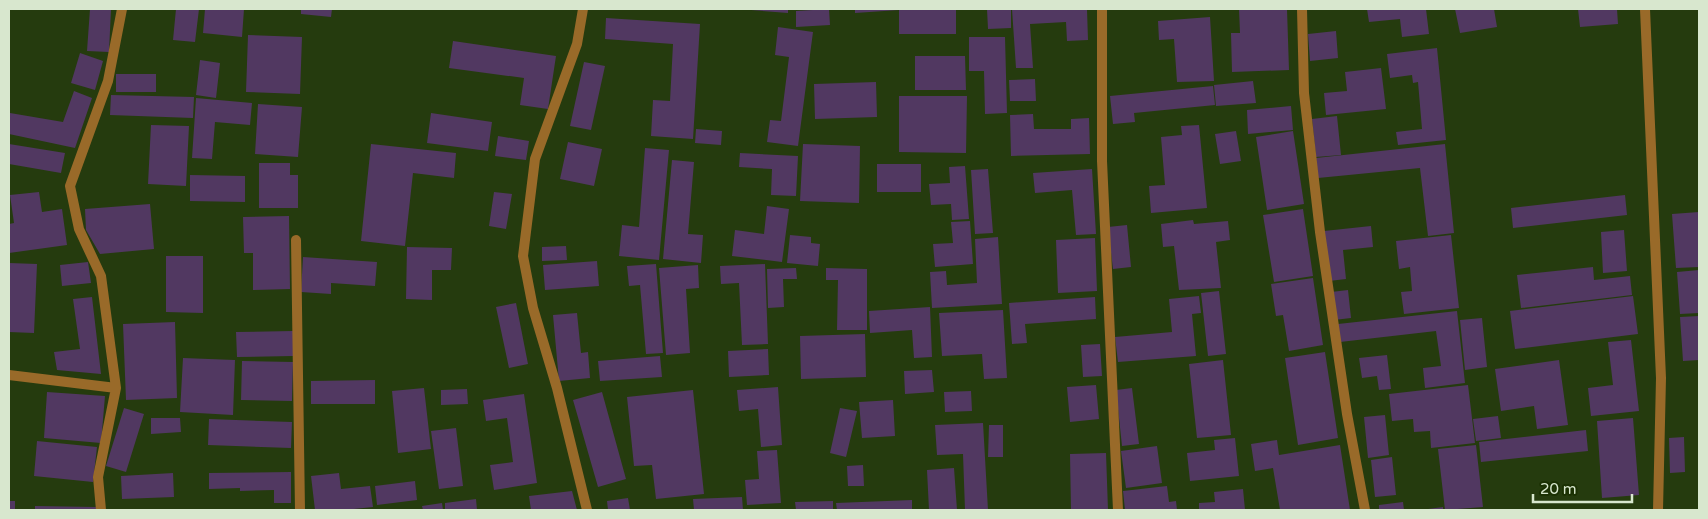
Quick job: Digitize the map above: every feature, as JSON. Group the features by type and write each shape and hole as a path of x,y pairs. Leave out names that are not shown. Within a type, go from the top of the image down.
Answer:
{"street":[{"path":"101,510 98,477 116,388 101,276 79,229 70,186 108,81 122,9"},
{"path":"583,9 577,44 535,159 522,256 533,308 557,388 587,510"},
{"path":"1102,9 1102,161 1118,510"},
{"path":"1302,9 1304,93 1320,232 1347,414 1365,510"},
{"path":"1645,9 1661,378 1658,510"},
{"path":"296,240 300,510"},
{"path":"9,375 116,388"}],"building":[{"path":"90,9 111,9 109,52 87,51"},
{"path":"176,9 199,9 195,42 173,40"},
{"path":"205,9 244,9 242,37 203,33"},
{"path":"301,9 332,9 331,17 301,14"},
{"path":"788,9 788,13 751,10"},
{"path":"829,9 830,25 796,27 796,11"},
{"path":"855,9 956,9 956,34 899,34 899,10 855,13"},
{"path":"987,9 1011,9 1011,28 988,29"},
{"path":"1012,9 1087,9 1088,40 1067,41 1066,22 1030,24 1033,68 1016,68"},
{"path":"1239,9 1287,9 1289,70 1232,72 1231,33 1240,33"},
{"path":"1367,9 1426,9 1429,34 1402,37 1400,19 1369,22"},
{"path":"1455,9 1494,9 1497,27 1460,33"},
{"path":"1578,9 1617,9 1618,24 1580,27"},
{"path":"1210,17 1214,81 1177,82 1174,39 1159,40 1158,21"},
{"path":"606,18 700,24 693,139 651,136 653,100 670,101 673,44 605,39"},
{"path":"778,27 813,32 798,146 767,142 770,120 781,121 789,57 775,55"},
{"path":"1336,31 1338,58 1310,61 1308,34"},
{"path":"248,35 302,37 300,94 246,92"},
{"path":"969,37 1005,37 1007,113 985,114 984,71 969,71"},
{"path":"453,41 556,56 548,109 520,105 524,78 449,68"},
{"path":"1437,48 1446,140 1398,145 1396,132 1422,129 1418,82 1413,83 1412,75 1390,78 1387,54"},
{"path":"80,53 103,61 95,90 71,83"},
{"path":"915,56 965,56 966,90 915,90"},
{"path":"200,60 220,63 216,98 196,95"},
{"path":"584,62 605,66 591,130 570,126"},
{"path":"1381,68 1386,109 1326,115 1324,93 1347,91 1345,72"},
{"path":"116,74 156,74 156,92 116,92"},
{"path":"1035,79 1036,101 1010,101 1009,80"},
{"path":"1253,81 1256,103 1216,106 1214,85"},
{"path":"876,82 877,117 815,119 814,84"},
{"path":"1213,86 1215,105 1134,113 1135,122 1113,124 1110,96"},
{"path":"74,91 92,98 75,148 9,134 10,113 63,122"},
{"path":"111,95 194,97 193,118 110,115"},
{"path":"899,96 967,96 966,153 899,152"},
{"path":"196,98 252,103 250,125 215,122 212,159 192,158"},
{"path":"258,104 302,107 298,157 255,154"},
{"path":"1291,106 1293,130 1248,134 1247,110"},
{"path":"431,113 492,122 488,151 427,143"},
{"path":"1033,114 1034,129 1071,129 1071,119 1089,118 1090,154 1011,156 1010,115"},
{"path":"1337,116 1341,155 1316,157 1312,119"},
{"path":"151,125 189,126 186,186 148,184"},
{"path":"1199,125 1207,208 1151,213 1149,186 1165,185 1161,137 1182,135 1181,126"},
{"path":"696,129 722,131 721,145 695,143"},
{"path":"1236,131 1241,161 1220,164 1215,134"},
{"path":"1293,131 1304,204 1267,210 1256,137"},
{"path":"498,136 529,141 526,160 495,156"},
{"path":"568,142 602,149 594,186 560,179"},
{"path":"9,144 65,153 61,173 9,164"},
{"path":"371,144 456,153 454,178 413,173 405,246 361,241"},
{"path":"803,144 860,146 859,203 800,201"},
{"path":"1445,144 1454,233 1428,236 1420,168 1318,178 1316,158"},
{"path":"645,148 669,150 659,260 619,256 622,225 639,227"},
{"path":"740,153 798,156 796,196 771,195 772,169 739,167"},
{"path":"672,160 694,162 688,234 703,235 701,263 663,259"},
{"path":"259,163 290,163 290,175 298,175 298,208 259,208"},
{"path":"877,164 921,164 921,192 877,192"},
{"path":"965,166 969,219 952,220 951,204 931,205 929,184 950,183 949,167"},
{"path":"988,169 993,233 975,234 971,170"},
{"path":"1092,169 1096,234 1076,235 1072,190 1035,193 1033,173"},
{"path":"190,175 245,176 245,202 190,201"},
{"path":"39,192 42,212 62,209 67,245 9,253 9,224 14,223 10,195"},
{"path":"494,192 512,194 506,229 489,226"},
{"path":"1625,195 1627,215 1513,228 1511,208"},
{"path":"150,204 154,249 100,254 86,230 85,209"},
{"path":"767,206 789,209 782,262 732,256 735,230 764,234"},
{"path":"1303,209 1313,276 1274,282 1263,215"},
{"path":"1699,212 1699,267 1676,268 1672,214"},
{"path":"289,216 290,289 253,290 253,253 244,253 243,217"},
{"path":"1193,220 1194,224 1228,221 1230,240 1216,242 1221,288 1179,290 1174,246 1163,247 1161,224"},
{"path":"970,221 973,264 935,267 933,244 953,243 951,222"},
{"path":"1127,225 1131,267 1113,269 1108,227"},
{"path":"1371,226 1373,247 1343,250 1346,279 1329,281 1324,231"},
{"path":"1624,230 1627,271 1603,273 1601,232"},
{"path":"790,235 811,237 811,243 820,244 818,266 787,263"},
{"path":"1451,235 1459,308 1404,314 1401,292 1412,291 1410,267 1399,269 1396,241"},
{"path":"998,237 1002,304 932,308 930,272 946,271 947,285 977,283 975,239"},
{"path":"1095,238 1097,291 1058,293 1056,240"},
{"path":"566,246 567,260 542,261 542,247"},
{"path":"407,247 452,248 451,270 432,270 432,300 406,299"},
{"path":"166,256 203,256 203,313 166,312"},
{"path":"303,257 377,262 375,286 331,283 331,294 301,292"},
{"path":"597,261 599,286 545,290 543,265"},
{"path":"88,262 91,283 62,286 60,265"},
{"path":"9,263 37,264 34,333 9,332"},
{"path":"656,264 663,353 646,354 640,285 629,286 627,266"},
{"path":"765,264 768,344 742,345 739,283 721,284 720,266"},
{"path":"698,265 699,288 686,289 690,353 666,355 659,268"},
{"path":"1593,267 1594,280 1630,276 1632,295 1521,308 1517,275"},
{"path":"796,268 797,279 783,279 784,307 768,308 767,269"},
{"path":"826,268 867,269 867,330 837,330 838,280 826,280"},
{"path":"1699,270 1699,313 1680,314 1677,272"},
{"path":"1313,278 1323,345 1289,351 1283,315 1276,316 1271,284"},
{"path":"1348,290 1351,318 1334,320 1331,292"},
{"path":"1219,291 1226,354 1208,356 1201,293"},
{"path":"1199,296 1201,313 1192,314 1196,356 1118,362 1115,337 1172,332 1169,299"},
{"path":"1633,296 1638,334 1515,349 1510,311"},
{"path":"92,297 101,374 57,370 54,352 80,349 73,299"},
{"path":"1095,297 1096,319 1025,324 1027,343 1012,344 1009,303"},
{"path":"516,303 528,364 509,368 496,307"},
{"path":"930,307 932,357 914,358 912,330 870,333 869,311"},
{"path":"1003,310 1007,378 984,379 982,354 942,356 939,313"},
{"path":"1457,311 1465,383 1425,388 1423,368 1441,366 1436,331 1340,342 1338,324"},
{"path":"577,313 581,353 588,352 590,378 559,381 553,315"},
{"path":"1699,316 1699,360 1683,361 1680,317"},
{"path":"1482,318 1487,367 1465,370 1460,320"},
{"path":"175,322 177,398 126,400 123,324"},
{"path":"293,331 293,356 237,357 236,332"},
{"path":"865,334 866,377 801,379 800,336"},
{"path":"1631,340 1639,411 1591,416 1588,388 1613,385 1608,342"},
{"path":"1100,344 1102,376 1083,377 1081,345"},
{"path":"768,349 769,375 729,377 728,351"},
{"path":"1325,352 1338,438 1298,445 1285,358"},
{"path":"1387,355 1391,389 1379,390 1377,376 1362,378 1359,358"},
{"path":"660,356 662,377 600,381 598,361"},
{"path":"183,358 235,360 233,415 180,412"},
{"path":"1223,360 1231,435 1197,438 1189,364"},
{"path":"1559,360 1568,425 1537,429 1534,406 1501,411 1495,369"},
{"path":"242,361 293,362 292,401 241,400"},
{"path":"932,370 934,392 905,394 904,371"},
{"path":"375,380 375,404 311,404 311,381"},
{"path":"1096,385 1099,419 1070,422 1067,387"},
{"path":"1468,385 1475,443 1431,448 1430,431 1414,432 1413,419 1392,421 1389,394"},
{"path":"778,387 782,445 761,447 758,409 739,411 737,390"},
{"path":"424,388 431,449 398,453 392,391"},
{"path":"1132,388 1139,444 1122,446 1116,390"},
{"path":"467,389 468,404 441,405 441,390"},
{"path":"693,390 704,494 656,499 652,465 634,466 627,397"},
{"path":"971,391 972,411 945,412 944,392"},
{"path":"47,392 105,396 101,443 44,438"},
{"path":"602,392 626,479 598,487 573,400"},
{"path":"524,394 537,483 494,490 490,465 513,462 507,418 486,421 483,400"},
{"path":"893,400 895,436 862,438 859,402"},
{"path":"124,408 144,414 126,472 106,466"},
{"path":"840,408 857,411 846,457 830,453"},
{"path":"1385,415 1389,455 1368,458 1364,417"},
{"path":"1498,416 1501,438 1476,441 1473,419"},
{"path":"151,418 180,418 181,432 151,434"},
{"path":"1633,418 1639,495 1602,498 1597,421"},
{"path":"209,419 292,422 291,448 208,445"},
{"path":"983,423 988,510 965,510 963,454 937,455 935,425"},
{"path":"989,425 1003,425 1003,457 988,457"},
{"path":"456,428 463,486 439,489 431,431"},
{"path":"1586,430 1588,451 1481,462 1479,442"},
{"path":"1684,437 1685,472 1670,473 1669,438"},
{"path":"1235,438 1239,476 1190,481 1187,453 1215,450 1214,440"},
{"path":"1277,440 1279,455 1340,445 1350,510 1280,510 1273,468 1255,471 1251,444"},
{"path":"37,441 97,447 93,482 34,476"},
{"path":"1476,445 1483,507 1445,510 1438,449"},
{"path":"1157,446 1162,483 1126,488 1121,451"},
{"path":"777,450 781,503 747,505 745,480 759,479 757,451"},
{"path":"1106,453 1108,510 1071,510 1070,454"},
{"path":"1392,457 1396,495 1375,497 1371,460"},
{"path":"863,465 864,486 848,486 847,466"},
{"path":"954,468 957,510 929,510 927,470"},
{"path":"291,472 291,503 274,503 274,490 240,491 240,488 209,489 209,473"},
{"path":"173,473 174,497 122,499 121,476"},
{"path":"339,473 341,489 370,486 373,507 315,510 311,476"},
{"path":"415,481 417,500 377,505 375,486"},
{"path":"1167,486 1169,502 1176,501 1177,510 1125,510 1123,491"},
{"path":"1243,489 1245,510 1199,510 1199,503 1215,502 1214,492"},
{"path":"572,491 577,510 531,510 529,496"},
{"path":"742,497 743,510 694,510 693,499"},
{"path":"628,498 630,510 608,510 607,501"},
{"path":"476,499 477,510 445,510 445,503"},
{"path":"912,500 912,510 837,510 836,503"},
{"path":"9,501 15,501 15,510 9,510"},
{"path":"833,501 833,510 796,510 795,502"},
{"path":"1403,502 1404,510 1379,510 1379,505"},
{"path":"442,503 443,510 423,510 422,506"},
{"path":"35,506 96,507 96,510 35,510"},
{"path":"1443,507 1443,510 1428,510 1428,509"}]}
